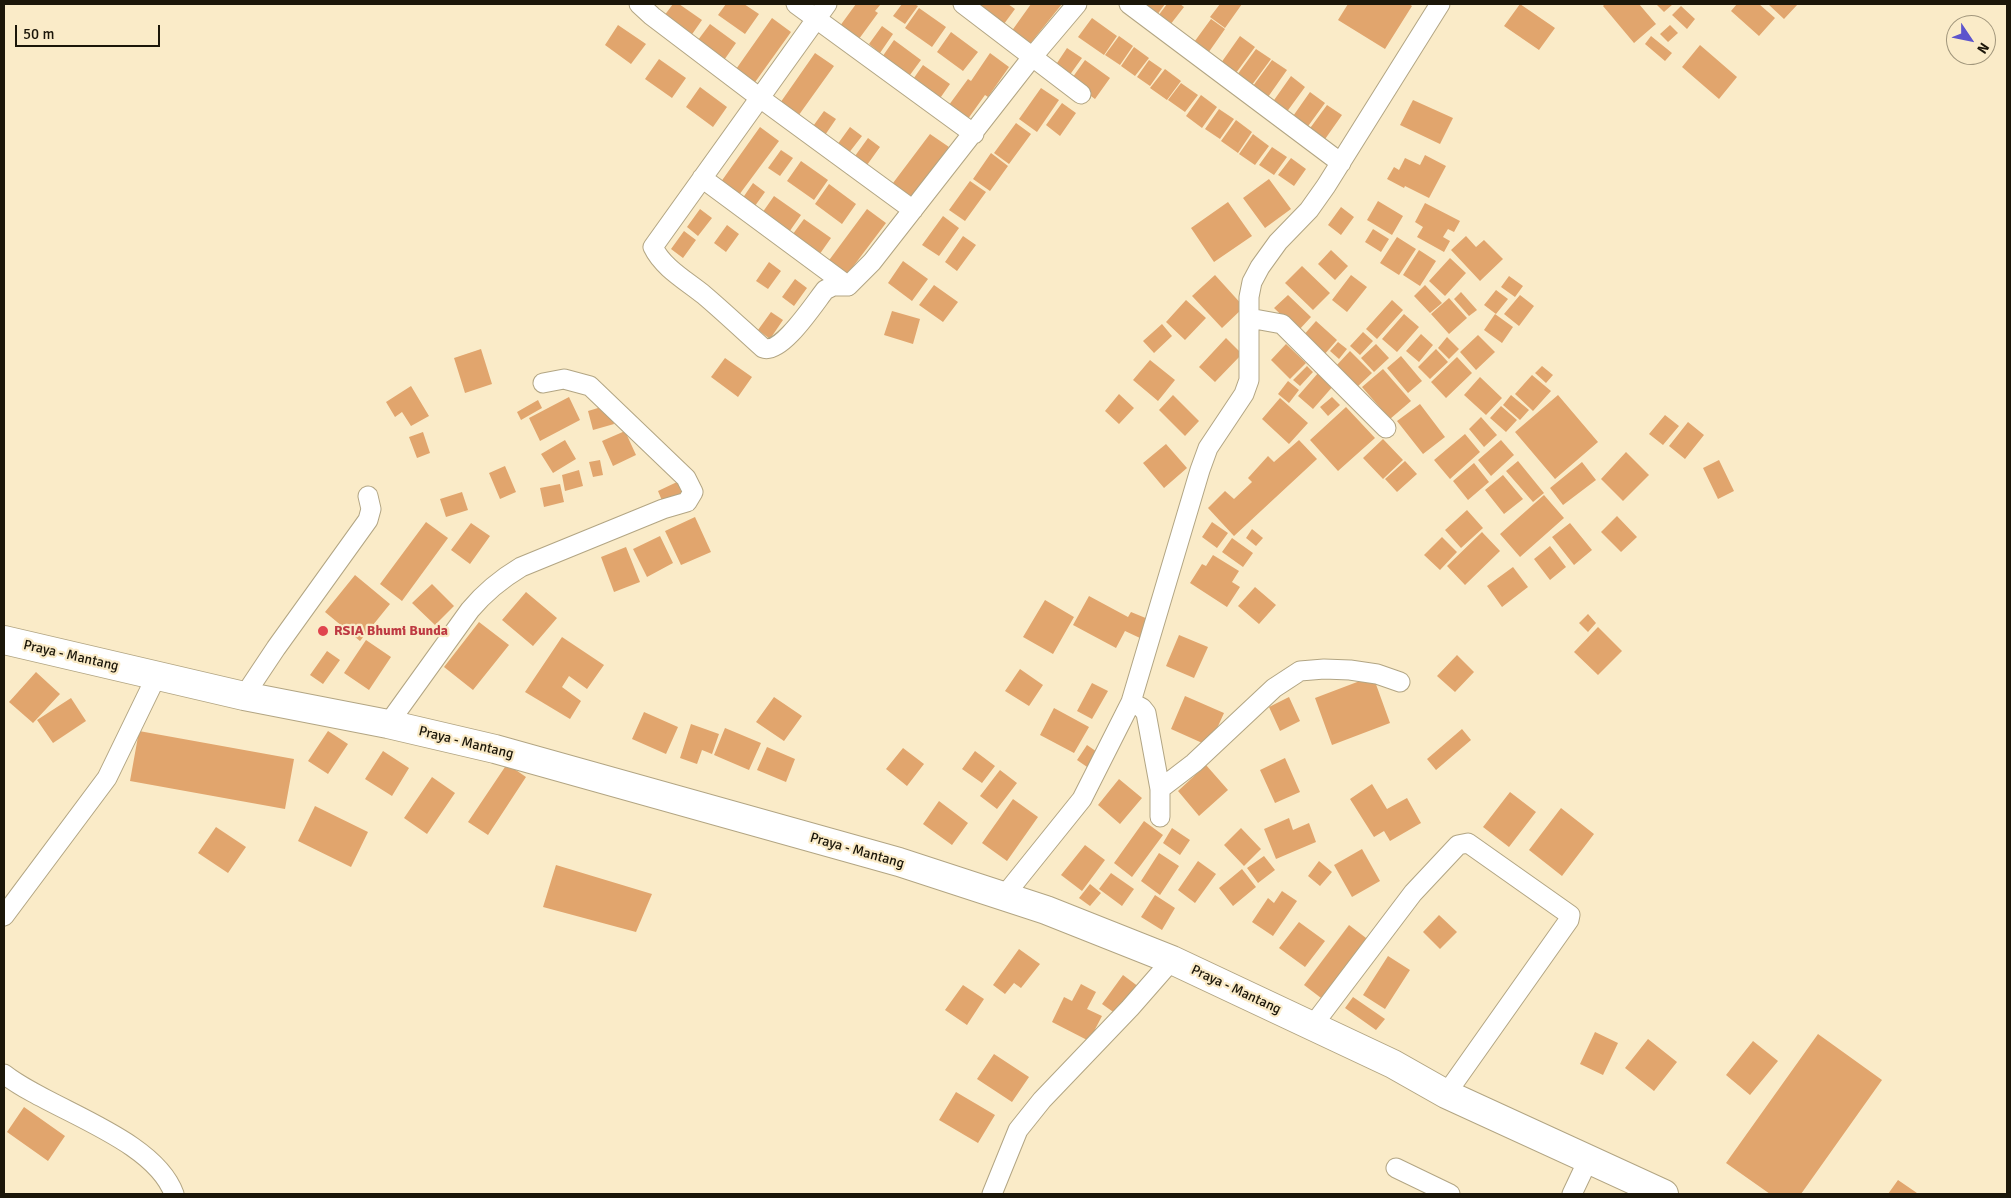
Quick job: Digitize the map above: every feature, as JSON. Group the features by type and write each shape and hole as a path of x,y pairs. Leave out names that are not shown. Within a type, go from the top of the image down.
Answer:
{"main road":[{"name":"Praya - Mantang","path":"4,640 244,696 388,724 516,754 899,862 1046,910 1172,960 1393,1064 1446,1094 1664,1194"}],"street":[{"path":"639,4 652,16 760,98 913,210"},
{"path":"796,4 822,11 974,134"},
{"path":"963,4 1034,56 1081,94"},
{"path":"822,11 653,247 676,273 703,294 763,348 773,349 786,339 826,289 833,286 848,286 872,262 1077,4"},
{"path":"1130,4 1341,163"},
{"path":"1004,896 1082,799 1131,702 1208,448 1244,394 1249,380 1249,297 1252,282 1278,242 1309,210 1341,163 1440,4"},
{"path":"702,178 848,286"},
{"path":"1249,318 1282,324 1386,428"},
{"path":"388,724 470,610 500,580 521,567 664,509 687,502 694,492 686,478 590,386 564,379 543,383"},
{"path":"244,696 368,520 371,509 368,496"},
{"path":"1160,789 1194,762 1274,688 1300,671 1324,669 1350,670 1377,674 1400,682"},
{"path":"4,916 107,778 157,675"},
{"path":"1131,702 1142,708 1146,713 1160,789 1160,817"},
{"path":"1313,1025 1413,894 1458,845 1468,843 1568,914 1570,918 1446,1094"},
{"path":"992,1194 1018,1130 1042,1100 1130,1008 1172,960"},
{"path":"4,1074 19,1086 93,1123 140,1152 156,1167 170,1185 174,1194"},
{"path":"1572,1194 1589,1158"},
{"path":"1396,1168 1450,1194"}],"building":[{"path":"673,4 679,4 702,20 688,40 661,20"},
{"path":"726,4 744,4 759,14 745,34 718,15"},
{"path":"856,4 881,4 875,11 878,13 856,43 837,30"},
{"path":"902,4 918,6 905,24 893,16"},
{"path":"977,4 1008,4 1015,9 1001,28"},
{"path":"1031,4 1062,4 1029,45 1011,32"},
{"path":"1142,4 1165,4 1157,15"},
{"path":"1167,4 1180,4 1184,7 1170,25 1158,16"},
{"path":"1220,4 1242,4 1225,28 1210,17"},
{"path":"1348,4 1409,4 1412,6 1385,49 1338,20"},
{"path":"1520,4 1555,28 1539,50 1504,26"},
{"path":"1605,4 1639,4 1656,24 1634,43 1603,6"},
{"path":"1656,4 1673,4 1664,12"},
{"path":"1737,4 1759,4 1775,18 1759,36 1731,11"},
{"path":"1768,4 1798,4 1784,19"},
{"path":"1681,6 1695,19 1687,29 1672,15"},
{"path":"919,8 946,27 932,47 905,28"},
{"path":"772,18 791,32 753,85 734,72"},
{"path":"1092,18 1117,36 1104,55 1078,37"},
{"path":"1211,19 1225,29 1206,56 1192,45"},
{"path":"710,24 736,43 722,63 695,44"},
{"path":"618,25 646,44 631,64 605,45"},
{"path":"1670,25 1678,33 1668,42 1660,34"},
{"path":"882,26 893,34 880,53 869,44"},
{"path":"951,32 978,52 963,71 937,52"},
{"path":"1119,36 1133,46 1120,65 1105,55"},
{"path":"1240,36 1255,47 1236,73 1221,63"},
{"path":"1651,36 1672,53 1665,61 1645,44"},
{"path":"894,40 921,60 907,79 880,60"},
{"path":"1700,45 1737,77 1719,99 1682,67"},
{"path":"1134,47 1149,58 1135,76 1121,66"},
{"path":"1067,48 1082,58 1069,76 1055,66"},
{"path":"1256,49 1271,59 1252,85 1237,75"},
{"path":"815,53 834,66 796,119 778,106"},
{"path":"990,53 1009,67 988,97 985,95 965,123 946,109 968,79 971,81"},
{"path":"659,59 686,78 672,98 645,79"},
{"path":"1085,60 1110,78 1095,99 1070,81"},
{"path":"1149,60 1162,69 1150,86 1137,77"},
{"path":"1272,60 1287,70 1268,97 1253,86"},
{"path":"923,65 950,84 936,104 909,85"},
{"path":"1165,69 1181,81 1167,100 1150,88"},
{"path":"1291,76 1305,87 1286,113 1272,103"},
{"path":"1181,83 1198,95 1185,112 1168,100"},
{"path":"700,87 727,107 713,127 686,107"},
{"path":"1041,88 1059,100 1037,132 1019,119"},
{"path":"1310,92 1325,103 1306,129 1291,119"},
{"path":"1201,95 1217,107 1202,128 1186,116"},
{"path":"1413,100 1453,118 1440,144 1400,125"},
{"path":"1062,103 1076,113 1060,136 1046,125"},
{"path":"1327,105 1342,115 1323,142 1308,131"},
{"path":"1219,109 1234,119 1220,139 1205,129"},
{"path":"824,111 836,119 823,138 811,129"},
{"path":"1236,120 1252,132 1238,153 1221,141"},
{"path":"1016,123 1031,134 1009,164 994,153"},
{"path":"760,127 779,141 736,199 718,186"},
{"path":"850,127 862,136 848,154 837,145"},
{"path":"930,134 949,147 909,200 890,187"},
{"path":"1253,134 1269,146 1255,165 1239,154"},
{"path":"868,138 880,147 867,165 855,156"},
{"path":"1272,147 1287,157 1274,175 1259,165"},
{"path":"781,150 793,158 780,176 768,168"},
{"path":"991,153 1008,166 990,191 973,179"},
{"path":"1425,155 1446,166 1429,198 1387,179 1394,167 1399,170 1405,158 1420,165"},
{"path":"1291,158 1306,169 1294,186 1278,175"},
{"path":"801,161 828,180 814,200 787,181"},
{"path":"1269,179 1291,209 1265,228 1243,198"},
{"path":"970,181 986,192 965,221 949,210"},
{"path":"753,183 765,192 752,210 740,202"},
{"path":"829,184 856,204 842,224 815,204"},
{"path":"774,196 801,215 787,235 760,216"},
{"path":"1378,201 1403,216 1392,235 1367,220"},
{"path":"1228,202 1252,236 1214,262 1191,228"},
{"path":"1425,203 1460,221 1454,232 1448,229 1443,237 1450,241 1444,252 1417,237 1423,227 1415,222"},
{"path":"1341,207 1354,217 1341,235 1328,225"},
{"path":"700,209 712,218 698,236 687,227"},
{"path":"867,209 886,223 846,276 827,263"},
{"path":"943,216 959,228 939,256 922,245"},
{"path":"804,219 831,238 817,258 790,238"},
{"path":"727,225 739,234 726,252 714,243"},
{"path":"1373,229 1389,239 1381,252 1365,242"},
{"path":"684,231 696,240 683,258 671,249"},
{"path":"963,236 976,245 957,271 945,262"},
{"path":"1466,236 1476,247 1484,240 1503,259 1480,281 1451,250"},
{"path":"1397,237 1416,249 1399,275 1380,263"},
{"path":"1331,250 1348,266 1335,280 1318,264"},
{"path":"1419,250 1436,261 1420,286 1403,275"},
{"path":"1450,258 1466,273 1445,296 1429,281"},
{"path":"903,261 928,279 912,301 888,283"},
{"path":"769,262 781,271 768,289 756,281"},
{"path":"1302,266 1330,293 1313,310 1285,283"},
{"path":"1215,275 1244,307 1222,328 1192,296"},
{"path":"1351,275 1367,287 1347,312 1332,300"},
{"path":"1509,276 1523,286 1515,297 1501,287"},
{"path":"795,279 807,288 794,306 782,297"},
{"path":"934,285 958,302 943,322 919,305"},
{"path":"1425,285 1442,303 1430,313 1414,296"},
{"path":"1496,290 1508,299 1496,314 1484,305"},
{"path":"1461,292 1477,310 1469,316 1454,299"},
{"path":"1288,295 1311,317 1298,331 1274,308"},
{"path":"1520,295 1534,306 1519,326 1504,314"},
{"path":"1449,298 1467,318 1449,334 1431,314"},
{"path":"1186,300 1206,318 1185,340 1166,322"},
{"path":"1392,300 1403,310 1377,339 1366,329"},
{"path":"892,311 920,319 913,344 884,335"},
{"path":"771,312 783,320 770,339 758,330"},
{"path":"1404,314 1419,327 1397,352 1382,339"},
{"path":"1495,314 1513,327 1502,343 1484,330"},
{"path":"1316,321 1337,340 1323,356 1302,337"},
{"path":"1162,324 1172,336 1154,353 1143,341"},
{"path":"1363,332 1373,341 1360,355 1350,346"},
{"path":"1421,334 1433,345 1419,362 1406,351"},
{"path":"1478,335 1495,352 1476,370 1460,352"},
{"path":"1447,337 1459,349 1449,359 1438,348"},
{"path":"1226,338 1242,354 1215,382 1199,367"},
{"path":"1338,342 1347,349 1339,359 1330,351"},
{"path":"1286,344 1306,363 1290,379 1271,360"},
{"path":"1376,344 1389,358 1374,372 1361,358"},
{"path":"481,349 492,384 465,393 454,358"},
{"path":"1436,349 1448,362 1430,379 1418,367"},
{"path":"1350,351 1372,373 1356,388 1335,367"},
{"path":"1401,356 1422,381 1408,393 1387,368"},
{"path":"1457,357 1472,373 1446,398 1431,382"},
{"path":"725,358 752,377 738,397 711,377"},
{"path":"1150,360 1175,380 1158,401 1133,380"},
{"path":"1307,366 1313,372 1300,386 1293,380"},
{"path":"1542,366 1553,375 1546,383 1535,373"},
{"path":"1383,369 1411,401 1390,419 1362,387"},
{"path":"1319,372 1334,385 1313,409 1298,396"},
{"path":"1532,375 1551,391 1533,411 1515,394"},
{"path":"1480,377 1502,398 1486,415 1464,395"},
{"path":"1288,381 1299,390 1289,403 1278,394"},
{"path":"411,386 429,416 411,426 402,412 395,417 386,402"},
{"path":"1119,394 1134,408 1119,424 1105,411"},
{"path":"1173,395 1199,421 1185,436 1159,410"},
{"path":"1511,395 1529,410 1520,420 1503,405"},
{"path":"1558,395 1598,442 1555,479 1515,432"},
{"path":"569,397 580,420 540,441 529,418"},
{"path":"1332,397 1340,405 1328,416 1320,407"},
{"path":"1280,398 1308,423 1289,444 1262,419"},
{"path":"538,400 542,408 521,420 517,412"},
{"path":"1420,404 1445,437 1423,454 1397,421"},
{"path":"608,405 614,424 593,430 588,411"},
{"path":"1501,406 1517,420 1506,432 1490,418"},
{"path":"1346,407 1375,438 1338,471 1310,440"},
{"path":"1665,415 1679,426 1663,445 1649,434"},
{"path":"1481,417 1497,435 1484,447 1469,429"},
{"path":"1688,422 1704,435 1685,459 1669,446"},
{"path":"625,431 636,455 613,466 602,441"},
{"path":"423,432 430,453 417,458 409,437"},
{"path":"1465,434 1480,452 1450,479 1434,460"},
{"path":"1383,439 1403,460 1383,479 1363,458"},
{"path":"565,440 576,459 553,473 541,454"},
{"path":"1299,440 1317,459 1234,536 1208,508 1225,491 1234,499 1252,482 1248,478 1268,456 1274,462"},
{"path":"1501,440 1514,455 1491,476 1478,460"},
{"path":"1166,444 1187,468 1164,488 1143,463"},
{"path":"1626,452 1649,475 1623,501 1601,479"},
{"path":"600,460 603,475 593,477 589,462"},
{"path":"1719,460 1734,491 1718,499 1703,468"},
{"path":"1405,461 1417,474 1397,492 1385,479"},
{"path":"1518,461 1544,493 1533,502 1506,471"},
{"path":"1582,462 1596,480 1563,505 1550,488"},
{"path":"1474,463 1489,482 1468,500 1453,481"},
{"path":"505,466 516,492 500,499 489,473"},
{"path":"579,470 583,486 565,491 562,475"},
{"path":"1503,475 1523,499 1504,514 1485,490"},
{"path":"677,482 682,493 663,503 658,491"},
{"path":"560,484 564,502 544,507 540,488"},
{"path":"462,492 468,510 446,517 440,499"},
{"path":"1544,495 1564,518 1520,557 1500,534"},
{"path":"1467,510 1483,528 1461,548 1445,530"},
{"path":"1617,516 1637,537 1621,552 1601,532"},
{"path":"695,517 711,552 681,565 665,531"},
{"path":"426,522 448,538 402,601 380,584"},
{"path":"1212,522 1228,533 1217,548 1202,537"},
{"path":"471,523 490,536 470,564 451,550"},
{"path":"1570,523 1592,550 1574,565 1552,537"},
{"path":"1252,529 1263,538 1256,546 1246,538"},
{"path":"1482,532 1500,551 1465,585 1447,566"},
{"path":"660,536 673,563 647,577 633,549"},
{"path":"1442,537 1457,552 1440,570 1424,555"},
{"path":"1232,538 1253,553 1243,567 1222,552"},
{"path":"1550,546 1566,567 1550,580 1534,559"},
{"path":"626,547 640,582 614,592 601,557"},
{"path":"1213,555 1239,571 1232,582 1240,587 1227,607 1190,583 1202,564 1206,566"},
{"path":"1513,567 1528,587 1502,607 1487,586"},
{"path":"355,575 390,604 360,641 325,612"},
{"path":"432,584 454,606 435,625 412,603"},
{"path":"1255,587 1276,605 1259,624 1238,606"},
{"path":"526,592 557,618 533,646 502,620"},
{"path":"1089,596 1128,617 1131,612 1148,619 1140,638 1125,631 1116,648 1073,625"},
{"path":"1045,600 1074,617 1053,654 1023,637"},
{"path":"1588,614 1596,623 1588,632 1579,623"},
{"path":"479,622 509,645 473,690 444,667"},
{"path":"1598,627 1622,651 1598,675 1574,652"},
{"path":"1179,635 1208,647 1194,678 1166,666"},
{"path":"562,637 604,665 587,689 569,676 562,687 581,701 570,719 525,692"},
{"path":"366,640 391,657 369,690 344,673"},
{"path":"327,651 340,660 323,684 310,675"},
{"path":"1457,655 1474,672 1455,692 1437,676"},
{"path":"1020,669 1043,685 1029,706 1005,691"},
{"path":"36,672 60,694 33,723 9,702"},
{"path":"1373,676 1390,723 1332,745 1315,698"},
{"path":"1092,683 1108,691 1092,719 1077,711"},
{"path":"1185,696 1224,713 1209,746 1171,729"},
{"path":"774,697 802,716 784,741 756,722"},
{"path":"1289,697 1300,721 1280,731 1269,707"},
{"path":"71,698 86,721 53,743 37,720"},
{"path":"1054,708 1089,727 1074,753 1040,735"},
{"path":"644,712 678,727 666,754 632,739"},
{"path":"691,724 719,734 712,754 702,750 697,764 680,758"},
{"path":"725,728 761,743 749,770 714,755"},
{"path":"1462,729 1471,740 1436,770 1427,759"},
{"path":"139,731 294,759 285,809 130,781"},
{"path":"328,731 348,744 328,774 308,761"},
{"path":"1087,745 1100,754 1090,769 1077,760"},
{"path":"767,747 795,759 786,782 757,770"},
{"path":"903,748 924,764 907,786 886,769"},
{"path":"383,751 409,768 392,796 365,779"},
{"path":"975,751 995,766 982,783 962,769"},
{"path":"1285,758 1300,792 1275,803 1260,770"},
{"path":"507,764 526,777 488,835 468,822"},
{"path":"1206,765 1228,790 1199,816 1178,791"},
{"path":"1000,770 1017,783 997,809 980,796"},
{"path":"432,777 455,793 427,834 404,818"},
{"path":"1119,779 1142,798 1120,824 1098,805"},
{"path":"1372,784 1387,809 1407,798 1421,823 1390,841 1384,831 1374,837 1350,799"},
{"path":"1510,792 1536,812 1509,847 1483,827"},
{"path":"1013,799 1038,817 1007,861 982,843"},
{"path":"939,801 968,823 952,845 923,824"},
{"path":"315,806 368,832 351,867 298,841"},
{"path":"1561,808 1594,834 1562,876 1529,850"},
{"path":"1289,818 1293,830 1309,823 1316,842 1276,859 1264,829"},
{"path":"1144,821 1163,835 1132,877 1114,863"},
{"path":"216,827 246,847 228,873 198,853"},
{"path":"1172,828 1190,840 1180,855 1163,843"},
{"path":"1241,828 1261,849 1244,866 1224,845"},
{"path":"1085,845 1105,860 1082,891 1061,875"},
{"path":"1362,849 1380,881 1352,897 1334,865"},
{"path":"1159,853 1179,866 1160,895 1141,881"},
{"path":"1264,856 1275,870 1258,883 1247,868"},
{"path":"1198,861 1216,874 1195,903 1178,890"},
{"path":"1319,861 1332,872 1320,886 1308,876"},
{"path":"556,865 652,894 636,932 543,907"},
{"path":"1242,869 1256,887 1233,906 1219,888"},
{"path":"1111,873 1134,889 1122,906 1099,889"},
{"path":"1090,884 1101,893 1090,906 1079,898"},
{"path":"1282,891 1297,901 1273,936 1252,922 1268,898 1274,903"},
{"path":"1155,895 1175,908 1162,930 1141,917"},
{"path":"1439,915 1457,932 1440,949 1423,932"},
{"path":"1299,922 1325,941 1305,967 1279,948"},
{"path":"1349,925 1370,941 1325,1001 1304,985"},
{"path":"1019,949 1040,964 1021,988 1014,983 1005,994 993,985"},
{"path":"1388,956 1410,970 1385,1009 1363,995"},
{"path":"1123,975 1139,987 1119,1016 1102,1004"},
{"path":"1081,984 1096,992 1087,1009 1102,1016 1089,1041 1052,1022 1064,997 1072,1001"},
{"path":"963,985 984,999 967,1025 945,1010"},
{"path":"1353,997 1385,1019 1376,1030 1345,1008"},
{"path":"1595,1032 1618,1043 1603,1075 1580,1064"},
{"path":"1818,1034 1882,1080 1801,1194 1770,1194 1726,1163"},
{"path":"1648,1039 1677,1062 1654,1091 1625,1068"},
{"path":"1753,1041 1778,1061 1750,1095 1726,1075"},
{"path":"994,1054 1029,1077 1012,1102 977,1079"},
{"path":"956,1092 995,1115 978,1143 939,1120"},
{"path":"24,1107 65,1136 48,1161 7,1132"},
{"path":"1898,1180 1917,1193 1888,1194"}],"place":[{"name":"RSIA Bhumi Bunda","path":"323,631"}]}
